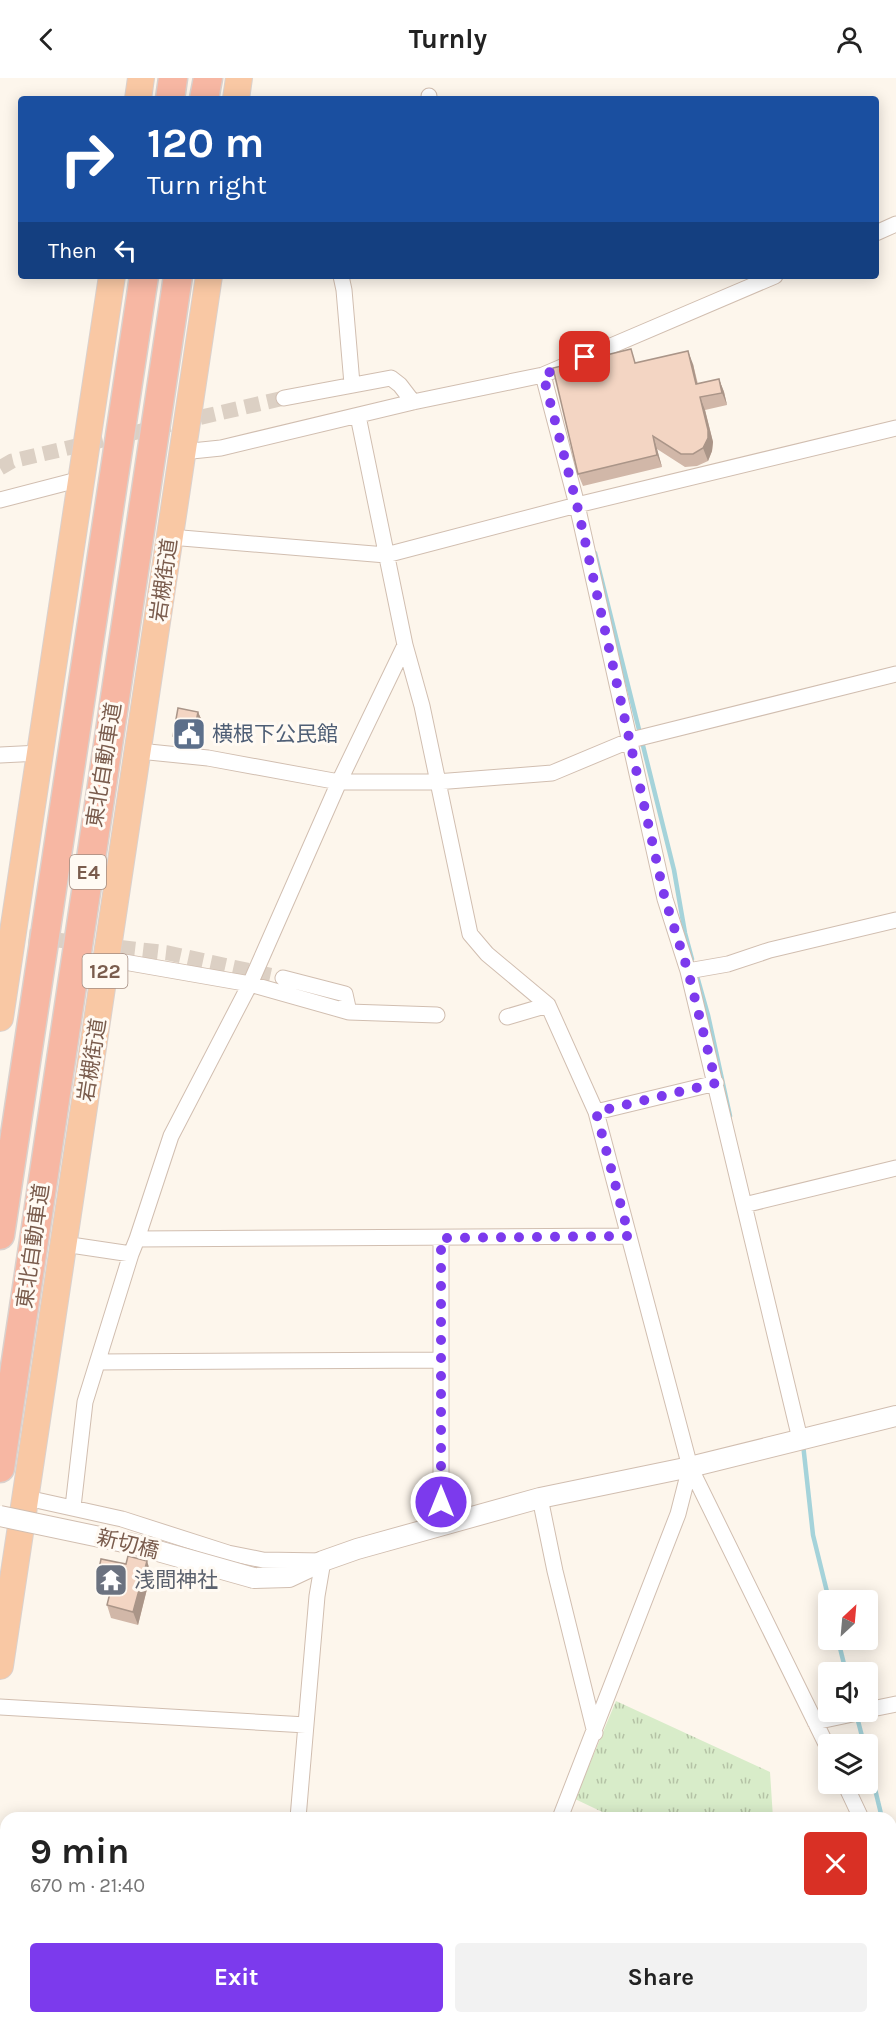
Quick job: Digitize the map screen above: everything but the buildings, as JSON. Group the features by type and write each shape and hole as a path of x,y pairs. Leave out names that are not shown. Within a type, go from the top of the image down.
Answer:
{"highway":[{"path":"138,96 141,78"},
{"path":"170,96 173,78"},
{"path":"205,96 208,78"},
{"path":"236,96 239,78"},
{"path":"0,1018 112,279"},
{"name":"東北自動車道","path":"0,1235 144,279"},
{"name":"東北自動車道","path":"0,1468 178,279"},
{"name":"岩槻街道","path":"0,1666 139,751 208,279"}],"street":[{"path":"879,232 896,224"},
{"path":"342,279 352,384"},
{"path":"182,452 221,448 413,402 543,375 768,279"},
{"path":"543,375 577,505 665,899 688,971 800,1438"},
{"path":"284,398 391,378 400,385 413,402"},
{"path":"358,416 405,645 422,706 436,782 452,844 470,934 487,954 548,1005 596,1112 690,1467 821,1734"},
{"path":"170,537 386,555 577,505 896,428"},
{"path":"0,500 81,479"},
{"path":"73,1508 85,1402 171,1136 250,984 339,782 405,645"},
{"path":"139,751 208,758 339,782 436,782 552,773 631,740 896,674"},
{"path":"0,755 40,753"},
{"path":"688,971 728,964 770,950 896,920"},
{"path":"107,959 250,984 349,1012 437,1015"},
{"path":"283,978 345,994 349,1012"},
{"path":"507,1017 548,1005"},
{"path":"596,1112 716,1083"},
{"path":"744,1205 896,1168"},
{"path":"64,1244 134,1246 629,1236"},
{"path":"441,1238 441,1525"},
{"path":"98,1362 441,1360"},
{"name":"新切橋","path":"0,1516 133,1544 254,1578 289,1577 322,1561 357,1549 540,1498 690,1467 896,1416"},
{"path":"562,1812 678,1514 690,1467"},
{"path":"27,1498 122,1520 228,1553 263,1560 322,1561 299,1812"},
{"path":"540,1498 555,1571 595,1733"},
{"path":"878,1708 896,1704"},
{"path":"0,1707 306,1725"},
{"path":"850,1794 858,1812"}],"green space":[{"path":"616,1701 770,1772 773,1812 602,1812 575,1799"}],"waterway":[{"path":"595,553 674,870 692,959"},
{"path":"697,976 730,1116"},
{"path":"803,1444 813,1535 827,1590"},
{"path":"840,1650 844,1662"},
{"path":"858,1722 861,1734"},
{"path":"876,1794 881,1812"}],"tunnel":[{"path":"0,468 12,461 284,398"},
{"path":"6,934 168,953 283,978"}],"place":[{"name":"横根下公民館","path":"189,734"},
{"name":"浅間神社","path":"111,1580"}],"route":[{"path":"441,1502 441,1238 629,1236 596,1112 716,1083 688,971 665,899 577,505 543,375 585,357"}]}
